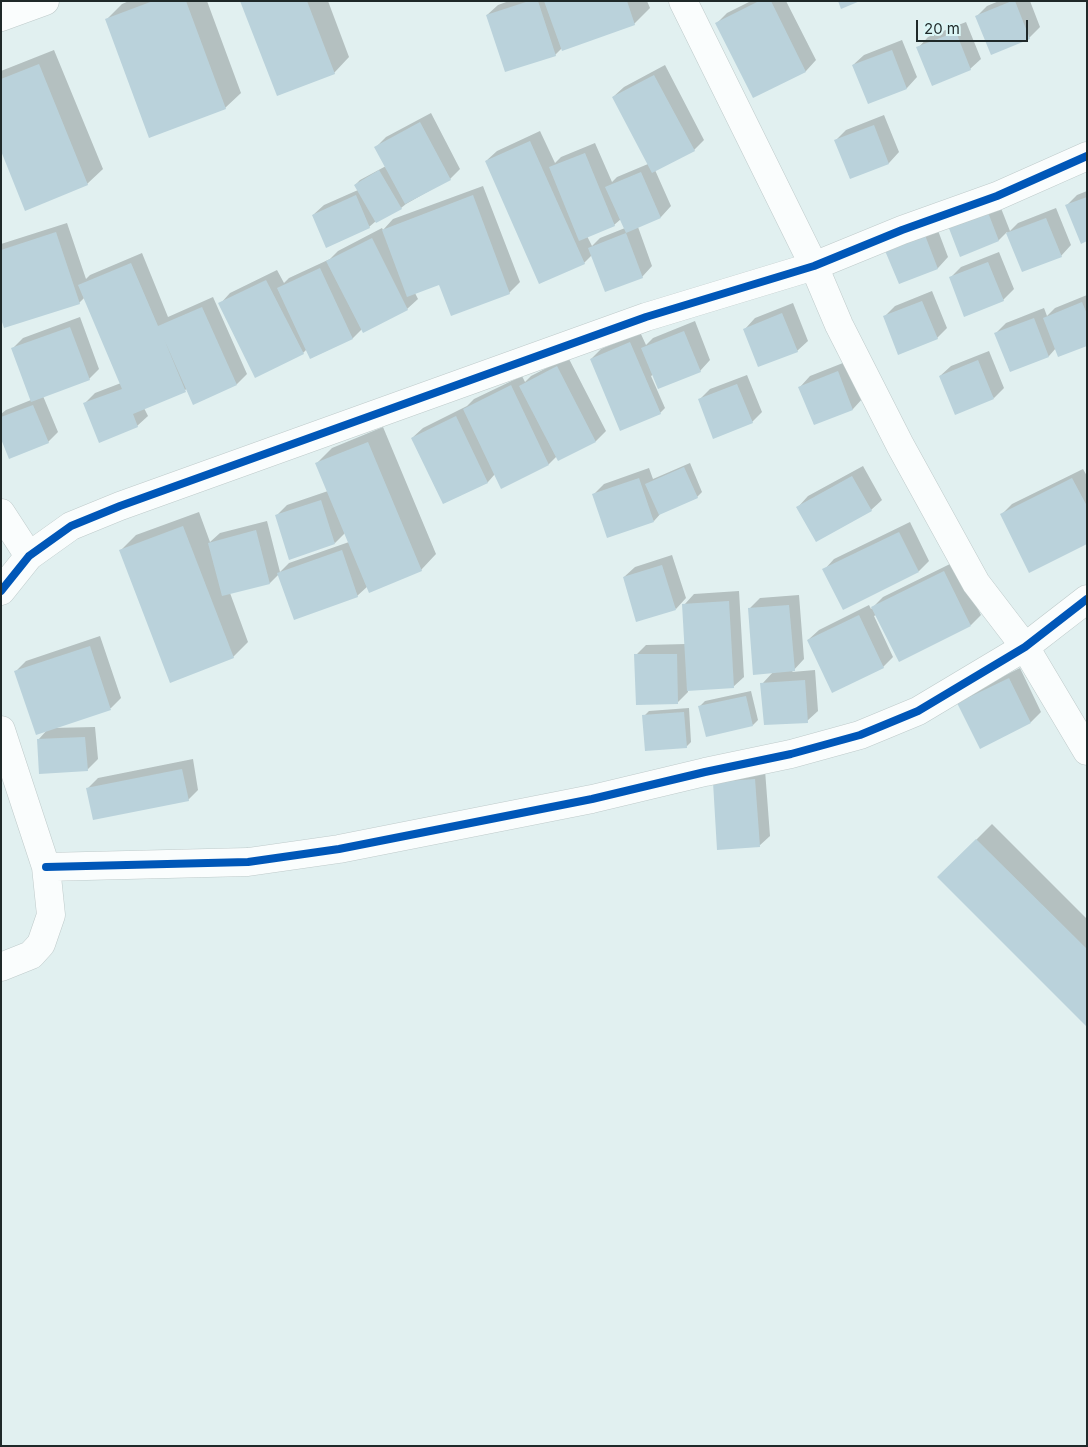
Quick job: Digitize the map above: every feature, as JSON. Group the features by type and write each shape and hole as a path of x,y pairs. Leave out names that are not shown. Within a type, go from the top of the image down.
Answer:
{"street":[{"path":"1,17 45,1"},
{"path":"683,1 814,266 839,325 900,446 976,583 1025,647 1087,751"},
{"path":"1,591 29,556 72,526 120,506 646,317 814,266 902,230 997,196 1087,156"},
{"path":"1,513 29,556"},
{"path":"46,867 248,862 339,849 592,800 705,772 791,754 860,735 918,711 1025,647 1087,599"},
{"path":"1,730 46,867 51,915 42,944 31,955 1,967"}],"building":[{"path":"153,1 186,1 226,109 149,138 105,19"},
{"path":"240,1 307,1 335,74 277,96"},
{"path":"529,1 538,1 556,56 505,72 486,15"},
{"path":"544,1 627,1 635,25 562,51"},
{"path":"759,1 771,1 806,72 753,98 715,23"},
{"path":"838,1 860,1 841,9"},
{"path":"1015,1 1030,39 991,55 975,16"},
{"path":"956,32 971,70 932,86 916,47"},
{"path":"892,50 907,89 868,104 852,65"},
{"path":"39,64 88,185 25,211 1,151 1,79"},
{"path":"654,75 695,151 652,173 612,97"},
{"path":"420,122 451,180 405,204 374,147"},
{"path":"874,125 889,164 850,179 834,140"},
{"path":"530,141 585,264 539,284 485,161"},
{"path":"585,153 615,226 579,241 549,167"},
{"path":"379,170 402,209 376,223 354,185"},
{"path":"641,172 661,218 626,233 605,187"},
{"path":"356,195 370,228 326,248 312,215"},
{"path":"473,195 510,294 451,316 439,285 407,297 382,230"},
{"path":"1087,197 1087,241 1081,244 1065,205"},
{"path":"984,202 999,241 960,257 945,218"},
{"path":"1046,218 1062,257 1022,272 1006,233"},
{"path":"923,230 938,269 899,284 883,246"},
{"path":"56,232 80,304 4,328 1,319 1,250"},
{"path":"626,233 643,278 605,292 588,248"},
{"path":"372,238 408,310 363,333 326,261"},
{"path":"988,262 1004,301 964,317 949,277"},
{"path":"131,263 158,326 202,307 237,385 193,405 164,339 186,392 133,414 138,427 99,443 83,403 122,389 78,285"},
{"path":"320,268 353,339 310,359 277,288"},
{"path":"266,280 304,354 255,378 218,303"},
{"path":"922,301 938,339 898,355 883,316"},
{"path":"1082,302 1087,314 1087,346 1058,357 1043,318"},
{"path":"782,313 798,352 758,367 743,329"},
{"path":"1034,318 1049,357 1010,372 994,333"},
{"path":"70,327 90,380 31,402 11,348"},
{"path":"684,331 701,372 658,389 641,348"},
{"path":"630,342 661,414 620,431 590,359"},
{"path":"978,360 994,399 955,415 939,376"},
{"path":"557,366 596,442 558,461 519,386"},
{"path":"838,371 853,410 814,425 798,387"},
{"path":"737,384 753,423 713,439 698,399"},
{"path":"511,385 549,465 501,489 463,409"},
{"path":"33,405 49,443 9,459 1,439 1,417"},
{"path":"456,416 488,483 443,504 411,438"},
{"path":"368,442 422,571 369,593 315,463"},
{"path":"684,467 698,498 659,515 645,484"},
{"path":"852,476 872,511 816,542 796,507"},
{"path":"639,478 654,522 607,538 592,494"},
{"path":"1072,478 1087,506 1087,544 1029,573 1000,514"},
{"path":"321,500 335,544 289,560 275,515"},
{"path":"183,526 234,658 170,683 119,550"},
{"path":"256,530 270,584 222,596 208,543"},
{"path":"899,532 919,572 843,610 822,569"},
{"path":"342,550 358,597 294,620 277,573"},
{"path":"662,565 676,610 636,622 623,577"},
{"path":"944,571 971,626 899,662 871,607"},
{"path":"729,601 734,688 687,691 682,604"},
{"path":"789,605 795,671 753,675 748,608"},
{"path":"859,615 884,668 832,693 807,640"},
{"path":"90,646 111,710 36,735 14,671"},
{"path":"634,654 677,654 678,704 636,705"},
{"path":"1009,678 1031,723 980,749 957,703"},
{"path":"805,680 808,723 764,725 760,683"},
{"path":"746,696 753,726 706,737 698,706"},
{"path":"684,712 687,748 645,751 642,715"},
{"path":"85,737 88,771 39,774 37,739"},
{"path":"182,769 189,801 93,820 86,788"},
{"path":"755,779 760,847 717,850 713,782"},
{"path":"976,839 1087,949 1087,1027 937,877"}],"cycle path":[{"path":"1,591 29,556 71,526 120,506 646,317 814,266 902,230 997,196 1087,156"},
{"path":"46,867 248,862 339,849 592,799 791,754 860,735 918,711 1025,647 1087,599"}]}
